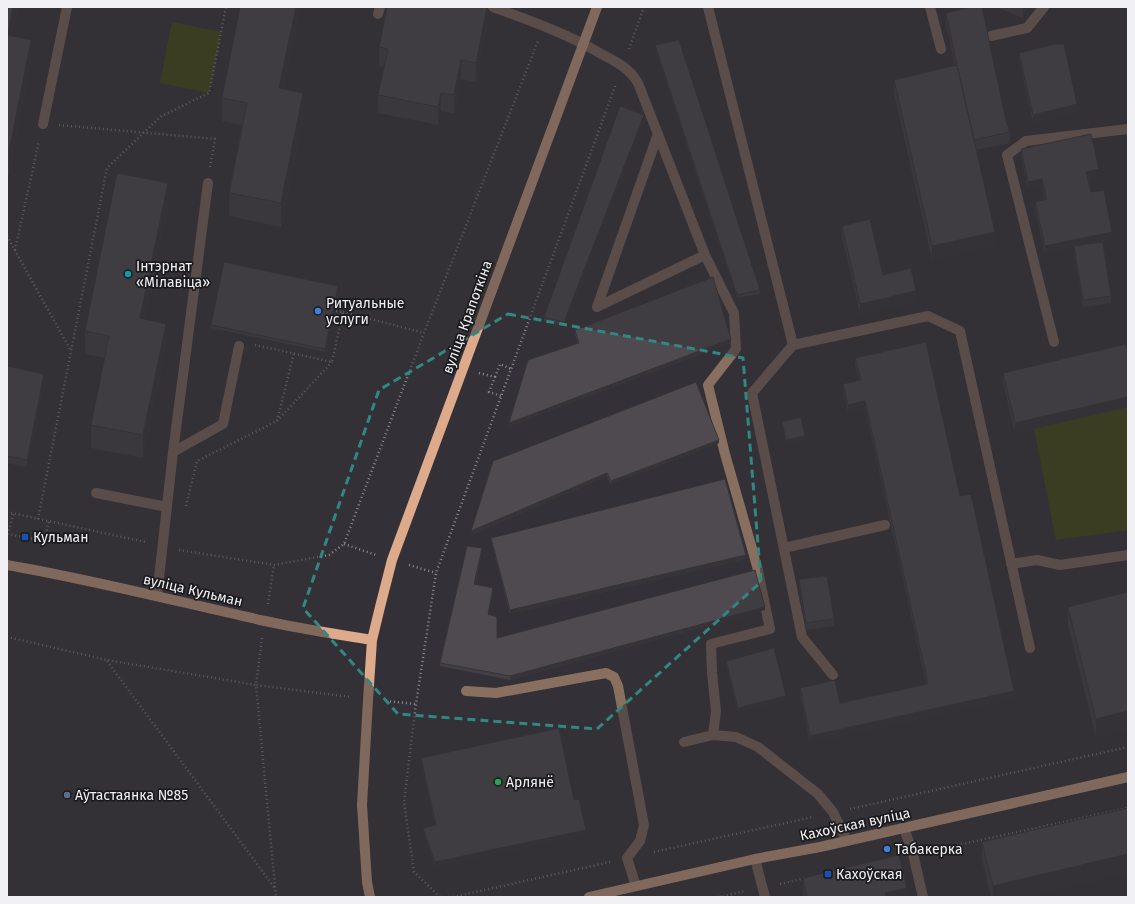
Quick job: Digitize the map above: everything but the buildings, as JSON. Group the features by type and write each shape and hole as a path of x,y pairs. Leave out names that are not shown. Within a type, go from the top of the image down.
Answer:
{"main road":[{"name":"вуліца Крапоткіна","path":"370,897 367,882 362,805 372,640 380,607 392,560 597,7"},
{"name":"вуліца Кульман","path":"7,565 157,596 272,622 372,640"},
{"name":"Кахоўская вуліца","path":"588,897 1128,778"}],"lane":[{"path":"43,124 67,7"},
{"path":"493,7 544,25 583,43 623,66 634,76 705,255 734,313 736,349 708,385 725,454 757,566 770,629 711,644 716,711 713,735"},
{"path":"708,7 793,345"},
{"path":"930,7 941,49"},
{"path":"991,36 1027,28 1044,7"},
{"path":"1054,342 1007,155 1026,141 1128,128"},
{"path":"658,134 597,307 705,255"},
{"path":"157,596 208,183"},
{"path":"833,675 802,636 752,392 793,345 928,316 960,331 1030,648"},
{"path":"174,452 223,424 239,346"},
{"path":"96,493 167,507"},
{"path":"784,548 884,525"},
{"path":"1011,564 1037,560 1060,565 1128,555"},
{"path":"466,691 496,693 606,673 614,677 618,686 644,825 640,840 627,858 636,886"},
{"path":"684,742 713,735 736,736 758,748 818,794 833,812 847,841"},
{"path":"904,828 913,854 923,897"},
{"path":"755,859 764,897"}],"path":[{"path":"38,519 107,168 160,117 209,92 226,7"},
{"path":"440,897 414,872 404,802 416,704 436,573 644,7"},
{"path":"348,534 424,333 544,25"},
{"path":"15,250 43,124 215,139 208,183"},
{"path":"7,236 71,351"},
{"path":"334,310 424,333"},
{"path":"185,513 197,461 277,421 332,362 343,312"},
{"path":"255,345 332,362"},
{"path":"277,421 294,353"},
{"path":"501,396 490,392 495,377 500,364 511,369"},
{"path":"463,369 495,377"},
{"path":"13,514 8,534 44,542 49,521"},
{"path":"7,637 107,660 256,685 368,700 416,704"},
{"path":"107,660 274,887"},
{"path":"256,685 276,897"},
{"path":"453,897 1128,747"}],"highlighted area":[{"path":"508,314 743,358 761,582 597,729 398,714 303,608 379,390"}],"green space":[{"path":"172,22 221,32 209,93 160,83"},
{"path":"1128,407 1128,530 1056,540 1034,429"}],"place":[{"name":"Інтэрнат «Мілавіца»","path":"128,274"},
{"name":"Ритуальные услуги","path":"318,311"},
{"name":"Кульман","path":"25,537"},
{"name":"Арлянё","path":"498,782"},
{"name":"Аўтастаянка №85","path":"67,795"},
{"name":"Табакерка","path":"887,849"},
{"name":"Кахоўская","path":"828,874"}]}
